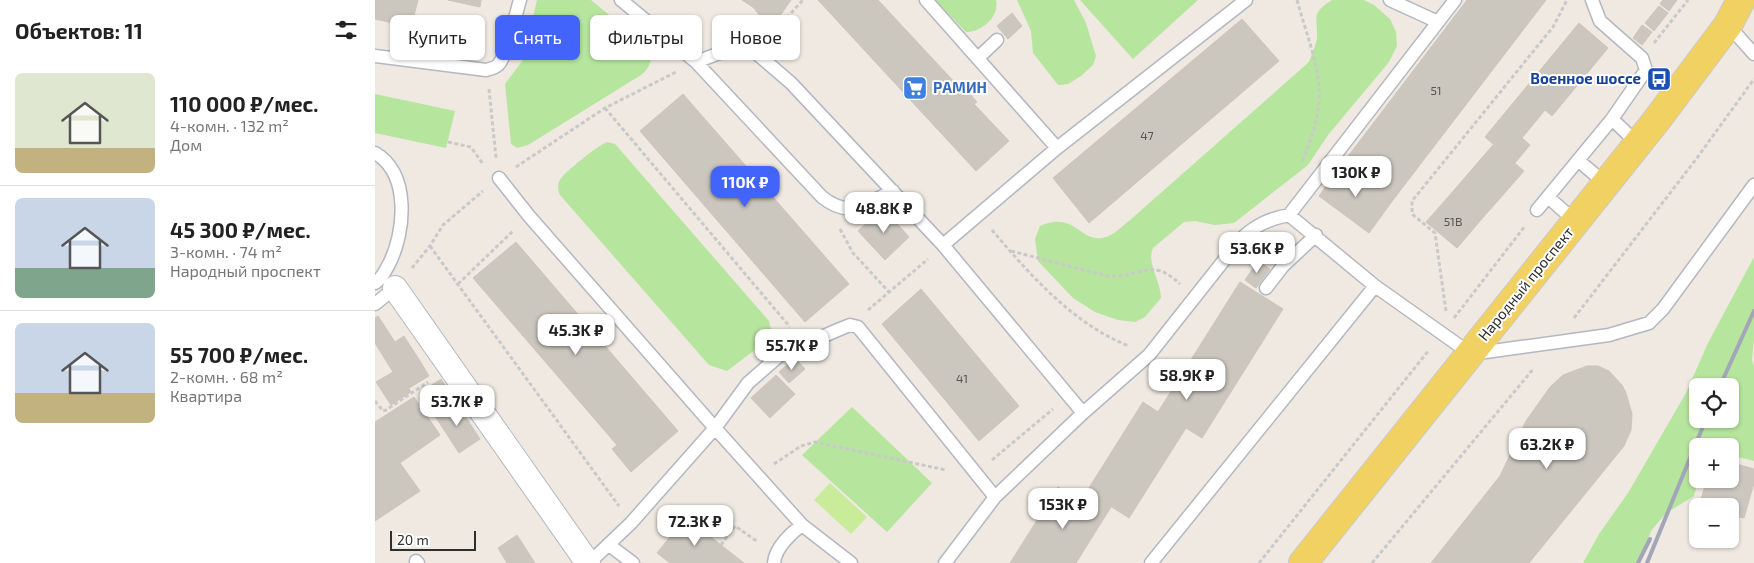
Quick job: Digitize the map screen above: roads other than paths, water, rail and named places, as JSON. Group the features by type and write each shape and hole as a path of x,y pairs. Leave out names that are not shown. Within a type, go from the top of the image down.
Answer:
{"main road":[{"name":"Народный проспект","path":"1303,563 1638,144 1728,25 1741,0"}],"street":[{"path":"384,282 450,368 588,563"}],"lane":[{"path":"375,56 487,70 498,65 504,53 520,0"},
{"path":"621,0 696,62 822,197 841,209 857,208 893,191"},
{"path":"926,0 1057,148"},
{"path":"943,246 1057,148 1247,0"},
{"path":"1390,0 1438,22"},
{"path":"945,563 995,497 1083,413 1149,355 1251,228 1289,215 1455,0"},
{"path":"1537,210 1612,119 1646,70 1642,58 1599,20 1592,0"},
{"path":"1728,25 1754,54"},
{"path":"977,58 997,40"},
{"path":"696,62 725,50 743,49 755,52 791,83 943,246 1083,413"},
{"path":"1612,119 1638,144"},
{"path":"375,153 388,164 396,178 400,194 401,218 397,246 375,304"},
{"path":"1579,161 1606,184"},
{"path":"499,178 529,216 802,525 851,563"},
{"path":"1289,215 1316,235 1375,286 1445,330 1471,354 1609,335 1649,323 1663,309 1754,185"},
{"path":"1548,197 1576,222"},
{"path":"1266,288 1283,266 1316,235"},
{"path":"1151,563 1375,286"},
{"path":"588,563 631,523 715,428 747,383 780,356 850,325 858,327 995,497"},
{"path":"775,559 791,533 802,525"},
{"path":"609,545 633,563"}],"railway":[{"path":"1724,378 1754,311"},
{"path":"1647,563 1702,428"},
{"path":"1638,563 1650,539"}],"place":[{"name":"Военное шоссе","path":"1659,79"},
{"name":"РАМИН","path":"915,88"}]}
